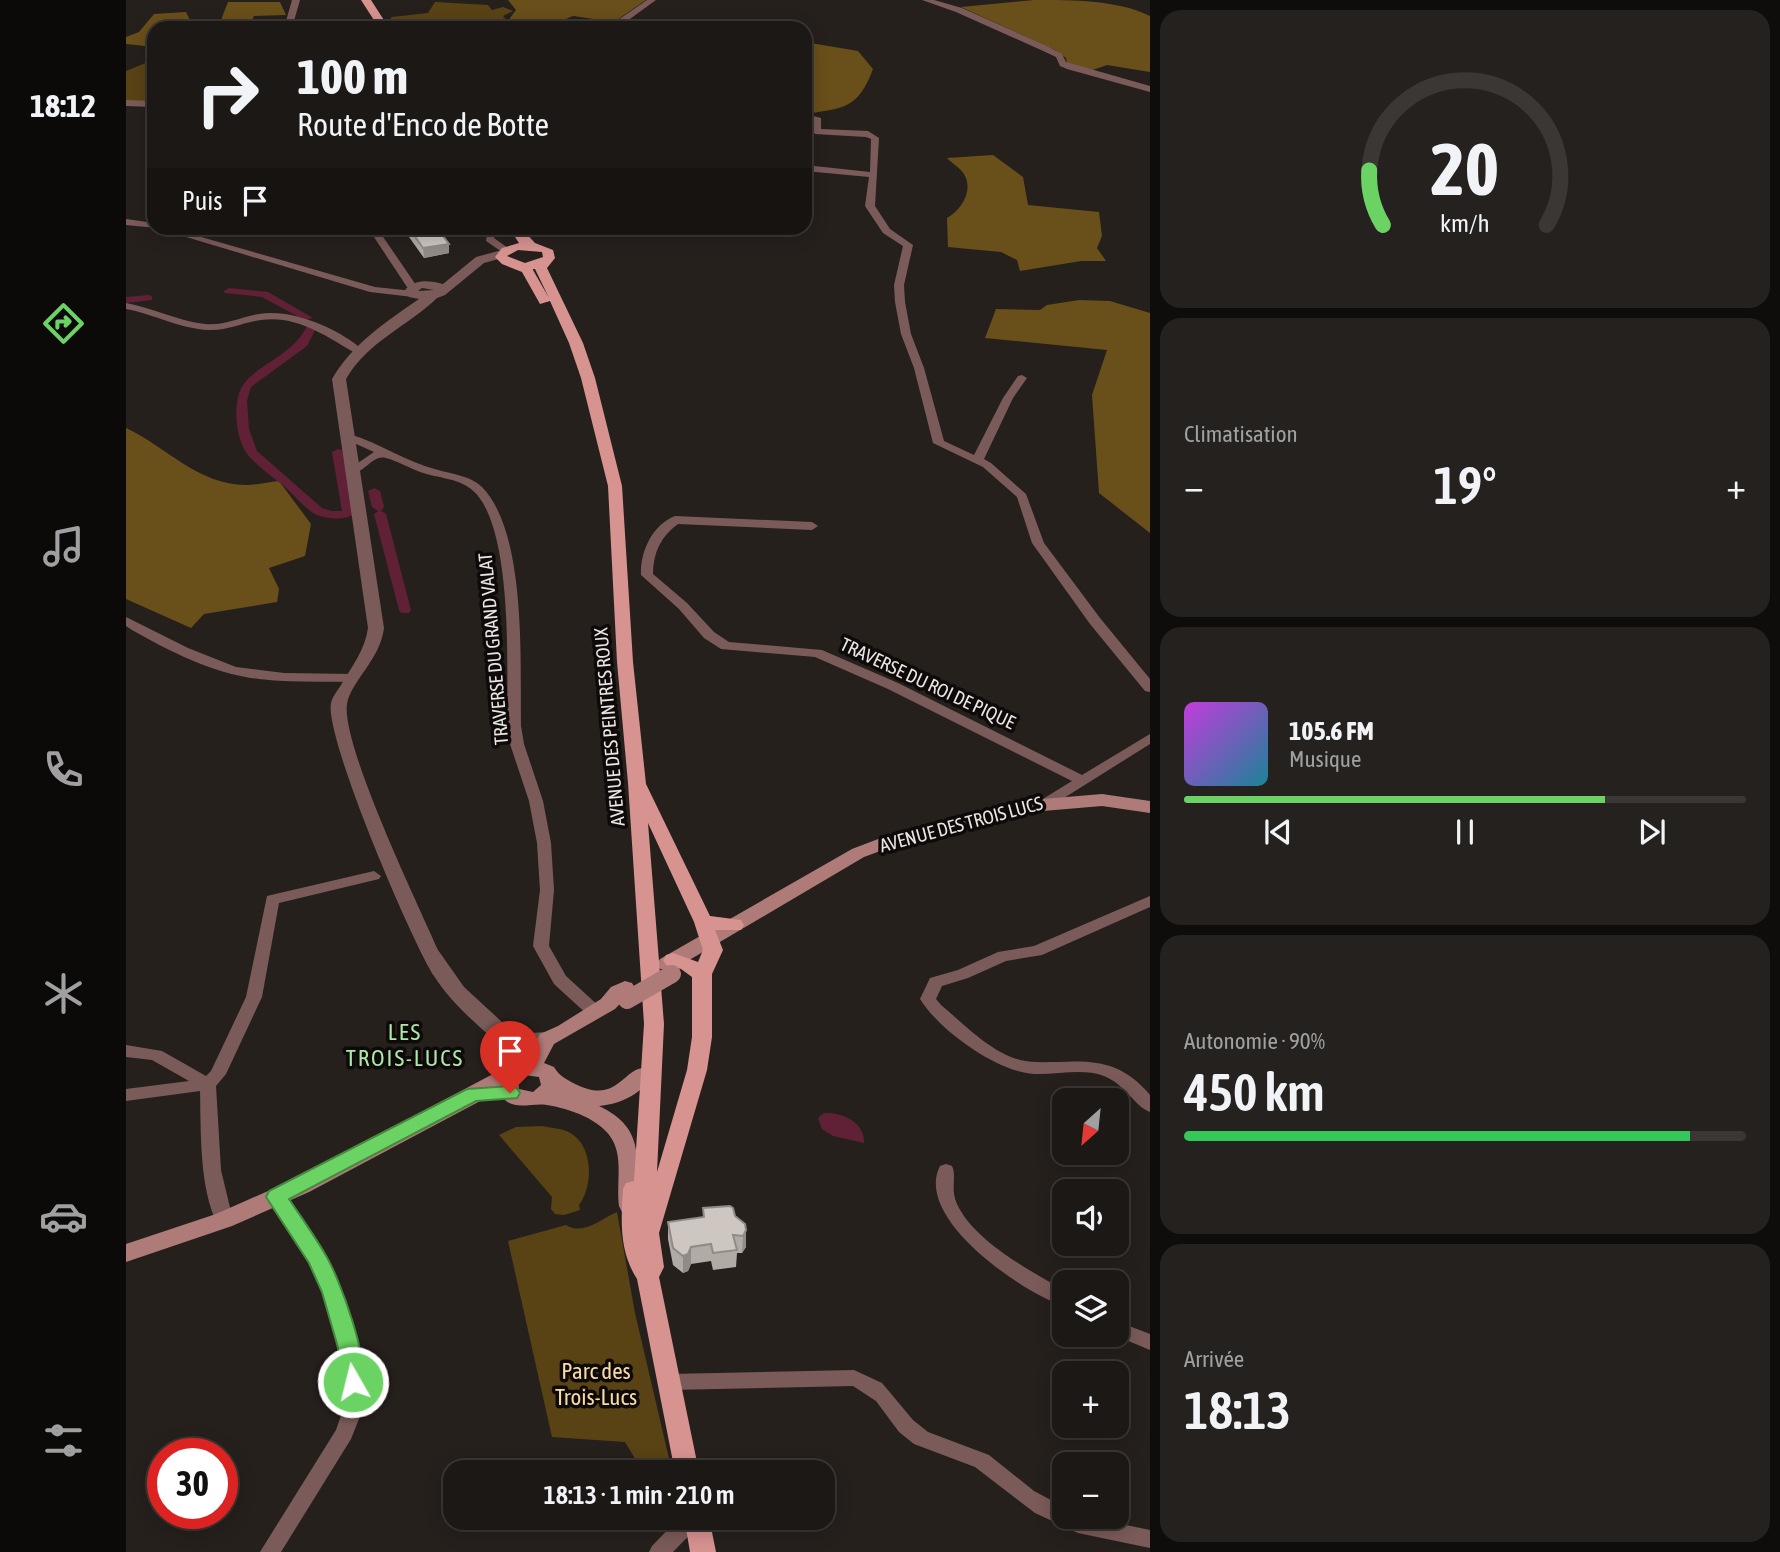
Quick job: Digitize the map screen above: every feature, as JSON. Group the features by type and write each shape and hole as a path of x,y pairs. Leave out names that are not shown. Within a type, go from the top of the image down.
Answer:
{"main road":[{"path":"357,0 370,21"},
{"path":"366,0 380,21"},
{"path":"506,253 512,239 509,235"},
{"path":"519,235 531,246"},
{"path":"506,253 531,246"},
{"name":"AVENUE DES PEINTRES ROUX","path":"531,246 549,253 549,258 542,263 541,268 576,343 588,377 612,470 654,1024 644,1203 638,1229"},
{"path":"506,253 518,266 542,263"},
{"name":"AVENUE DES PEINTRES ROUX","path":"518,266 527,270 567,344 594,430 617,526"},
{"path":"637,783 647,797 708,936 680,967 702,1037 697,1070 638,1229"},
{"path":"1052,804 1102,800 1150,807"},
{"path":"1052,804 1150,816"},
{"name":"AVENUE DES TROIS LUCS","path":"556,1035 680,967 708,936 734,925 858,853 886,842 1052,804"},
{"name":"AVENUE DES PEINTRES ROUX","path":"638,1229 645,925"},
{"path":"126,1253 224,1220 276,1197 473,1094 529,1078 549,1056 556,1035"},
{"path":"529,1078 600,1099 621,1094 643,1074"},
{"path":"529,1078 568,1103 604,1119 622,1137 627,1148 628,1185 638,1229 653,1267 648,1277 685,1460"},
{"path":"126,1246 172,1237"},
{"path":"698,1530 703,1552"}],"street":[{"path":"288,21 295,11 296,0"},
{"path":"626,21 652,0"},
{"path":"926,0 960,10 1044,48 1074,69 1150,89"},
{"path":"126,103 147,104"},
{"path":"812,119 818,120 818,132 873,136 871,211 879,218 886,231 908,245 899,285 900,302 906,334 919,368 938,439 949,449 978,459 1022,496 1038,543 1095,621 1150,688"},
{"path":"812,169 874,175"},
{"path":"126,222 147,225"},
{"path":"185,235 374,290 434,291"},
{"path":"377,235 413,292 409,312"},
{"path":"490,235 489,239 506,253 467,269 434,291 359,351 344,368 338,382 349,437 376,628 374,644 339,702 339,719 352,766 428,950 457,992 512,1045 529,1078"},
{"path":"126,306 206,327 226,326 262,316 299,320 317,325 359,351"},
{"path":"978,459 1008,398 1022,377"},
{"name":"TRAVERSE DU GRAND VALAT","path":"349,437 438,475 466,481 480,490 494,511 503,538 510,590 514,726 517,744 536,801 544,843 547,890 541,946 560,980 614,1001"},
{"path":"352,471 373,456 387,453"},
{"name":"TRAVERSE DU ROI DE PIQUE","path":"812,526 675,520 650,545 647,575 683,606 709,635 726,646 817,653 893,686 1081,780"},
{"path":"126,621 142,631 233,671 277,677 352,678"},
{"name":"AVENUE DES TROIS LUCS","path":"1052,804 1081,780 1150,738"},
{"path":"126,1095 208,1084 218,1074 254,997 272,900 374,876"},
{"path":"1150,901 1037,951 1003,956 962,974 945,978 936,982 928,999 935,1009 996,1057 1037,1069 1102,1069 1124,1079 1150,1105"},
{"path":"512,1045 556,1035"},
{"path":"126,1051 156,1055 208,1084"},
{"path":"208,1084 211,1158 224,1220"},
{"path":"946,1171 943,1187 948,1203 969,1234 1018,1273 1052,1292"},
{"path":"270,1552 344,1433 356,1401 348,1344 332,1292 318,1260 276,1197"},
{"path":"1129,1333 1150,1342"},
{"path":"669,1382 853,1378 864,1381 877,1387 903,1423 917,1437 972,1456 988,1465 1040,1506 1052,1512"},
{"path":"1102,1529 1150,1539"},
{"path":"659,1552 682,1530"}],"green space":[{"path":"435,2 488,5 492,10 503,7 513,11 503,16 507,21 388,21 392,17 428,13"},
{"path":"147,62 147,102 126,102 126,71"},
{"path":"543,1126 563,1130 582,1144 589,1165 589,1176 584,1197 579,1205 580,1210 564,1215 555,1214 551,1209 552,1197 499,1135 516,1127"},
{"name":"Parc des Trois-Lucs","path":"617,1212 635,1313 669,1460 636,1460 625,1442 552,1437 508,1241 566,1225 579,1229"}],"shaded area":[{"path":"508,0 646,0 615,21 573,16 561,21 510,21 516,10"},
{"path":"1034,0 1110,4 1150,16 1150,72 1107,65 1087,72 1067,64 1066,58 1055,50 961,7"},
{"path":"228,2 280,2 286,15 254,16 252,21 148,21 154,14 186,12 190,20 221,20"},
{"path":"147,22 147,46 126,44 126,37 139,32"},
{"path":"812,43 858,51 873,69 862,92 855,99 840,108 812,113"},
{"path":"993,155 1023,177 1028,205 1099,212 1102,236 1097,248 1106,261 1081,261 1020,271 1017,260 1001,252 948,247 947,218 961,205 968,187 964,174 947,158"},
{"path":"1079,300 1110,301 1150,313 1150,533 1099,493 1092,395 1107,350 985,338 996,309 1040,310 1047,305"},
{"path":"126,428 183,464 213,479 246,485 279,481 311,524 305,556 269,568 279,589 277,602 204,614 191,628 126,599"},
{"path":"824,1113 838,1114 857,1124 864,1143 833,1136 822,1129 818,1118"}],"building":[{"path":"414,235 442,235 449,244 423,248"},
{"path":"730,1206 735,1216 745,1224 746,1230 743,1236 733,1235 737,1250 713,1253 711,1244 691,1247 688,1254 683,1256 673,1248 668,1222 704,1217 703,1208"}],"waterway":[{"path":"229,291 264,294 308,318"},
{"path":"126,300 148,298"},
{"path":"311,328 303,343 246,386 242,401 243,429 252,452 318,511 331,515 348,514 338,452"},
{"path":"335,436 336,443"},
{"path":"374,491 378,507"},
{"path":"380,514 405,610"}],"district":[{"name":"LES TROIS-LUCS","path":"405,1045"}],"route":[{"path":"353,1382 348,1344 332,1292 318,1260 276,1197 340,1166 473,1094 510,1093"}]}
